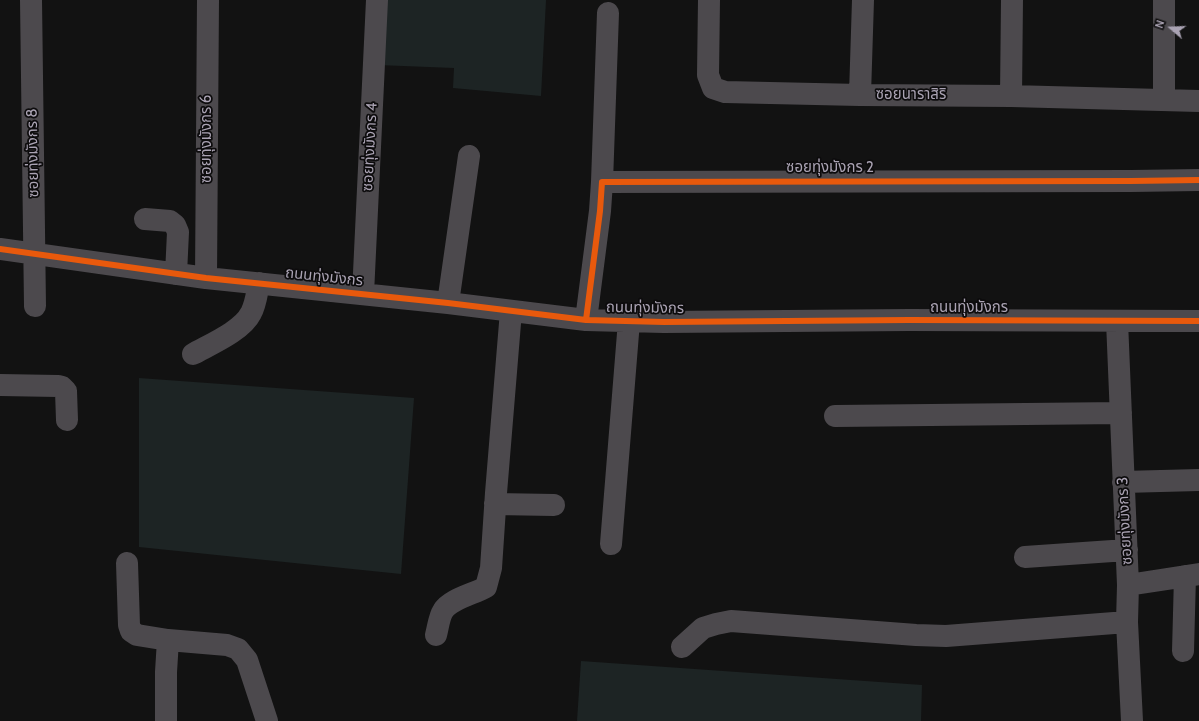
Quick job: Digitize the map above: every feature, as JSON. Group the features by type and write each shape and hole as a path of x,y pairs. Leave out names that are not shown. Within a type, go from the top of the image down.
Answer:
{"street":[{"name":"ซอยทุ่งมังกร 8","path":"31,0 35,306"},
{"name":"ซอยทุ่งมังกร 6","path":"206,278 208,0"},
{"name":"ซอยทุ่งมังกร 4","path":"363,294 377,0"},
{"name":"ซอยนาราสิริ","path":"709,0 708,74 714,88 725,92 1199,100"},
{"path":"860,95 862,0"},
{"path":"1011,96 1012,0"},
{"path":"1164,0 1164,100"},
{"path":"586,320 600,211 608,13"},
{"path":"448,304 469,156"},
{"name":"ซอยทุ่งมังกร 2","path":"602,182 1199,180"},
{"path":"145,219 170,221 176,225 178,232 176,274"},
{"name":"ถนนทุ่งมังกร","path":"0,249 206,278 363,294 586,320 1199,321"},
{"path":"194,354 237,329 248,318 252,311 259,283"},
{"path":"436,635 442,612 448,605 486,587 491,568 511,311"},
{"path":"612,544 629,321"},
{"name":"ซอยทุ่งมังกร 3","path":"1117,321 1128,584 1127,622 1132,721"},
{"path":"0,385 49,386 62,388 66,391 67,420"},
{"path":"835,416 1121,413"},
{"path":"1123,482 1199,480"},
{"path":"495,504 554,505"},
{"path":"1025,557 1126,550"},
{"path":"127,563 129,625 131,631 137,635 168,640 227,645 238,649 248,660 267,721"},
{"path":"1128,584 1192,575 1183,651"},
{"path":"682,646 703,628 731,621 946,636 1127,622"},
{"path":"166,721 166,672 168,640"}],"shaded area":[{"path":"383,0 546,0 541,96 453,88 454,68 378,65"},
{"path":"139,378 414,398 401,574 139,547"},
{"path":"581,661 922,685 921,721 577,721"}],"cycle path":[{"path":"586,320 600,211 602,182 1199,180"},
{"path":"0,249 206,278 448,303 586,320 664,322 909,320 1199,321"}]}
